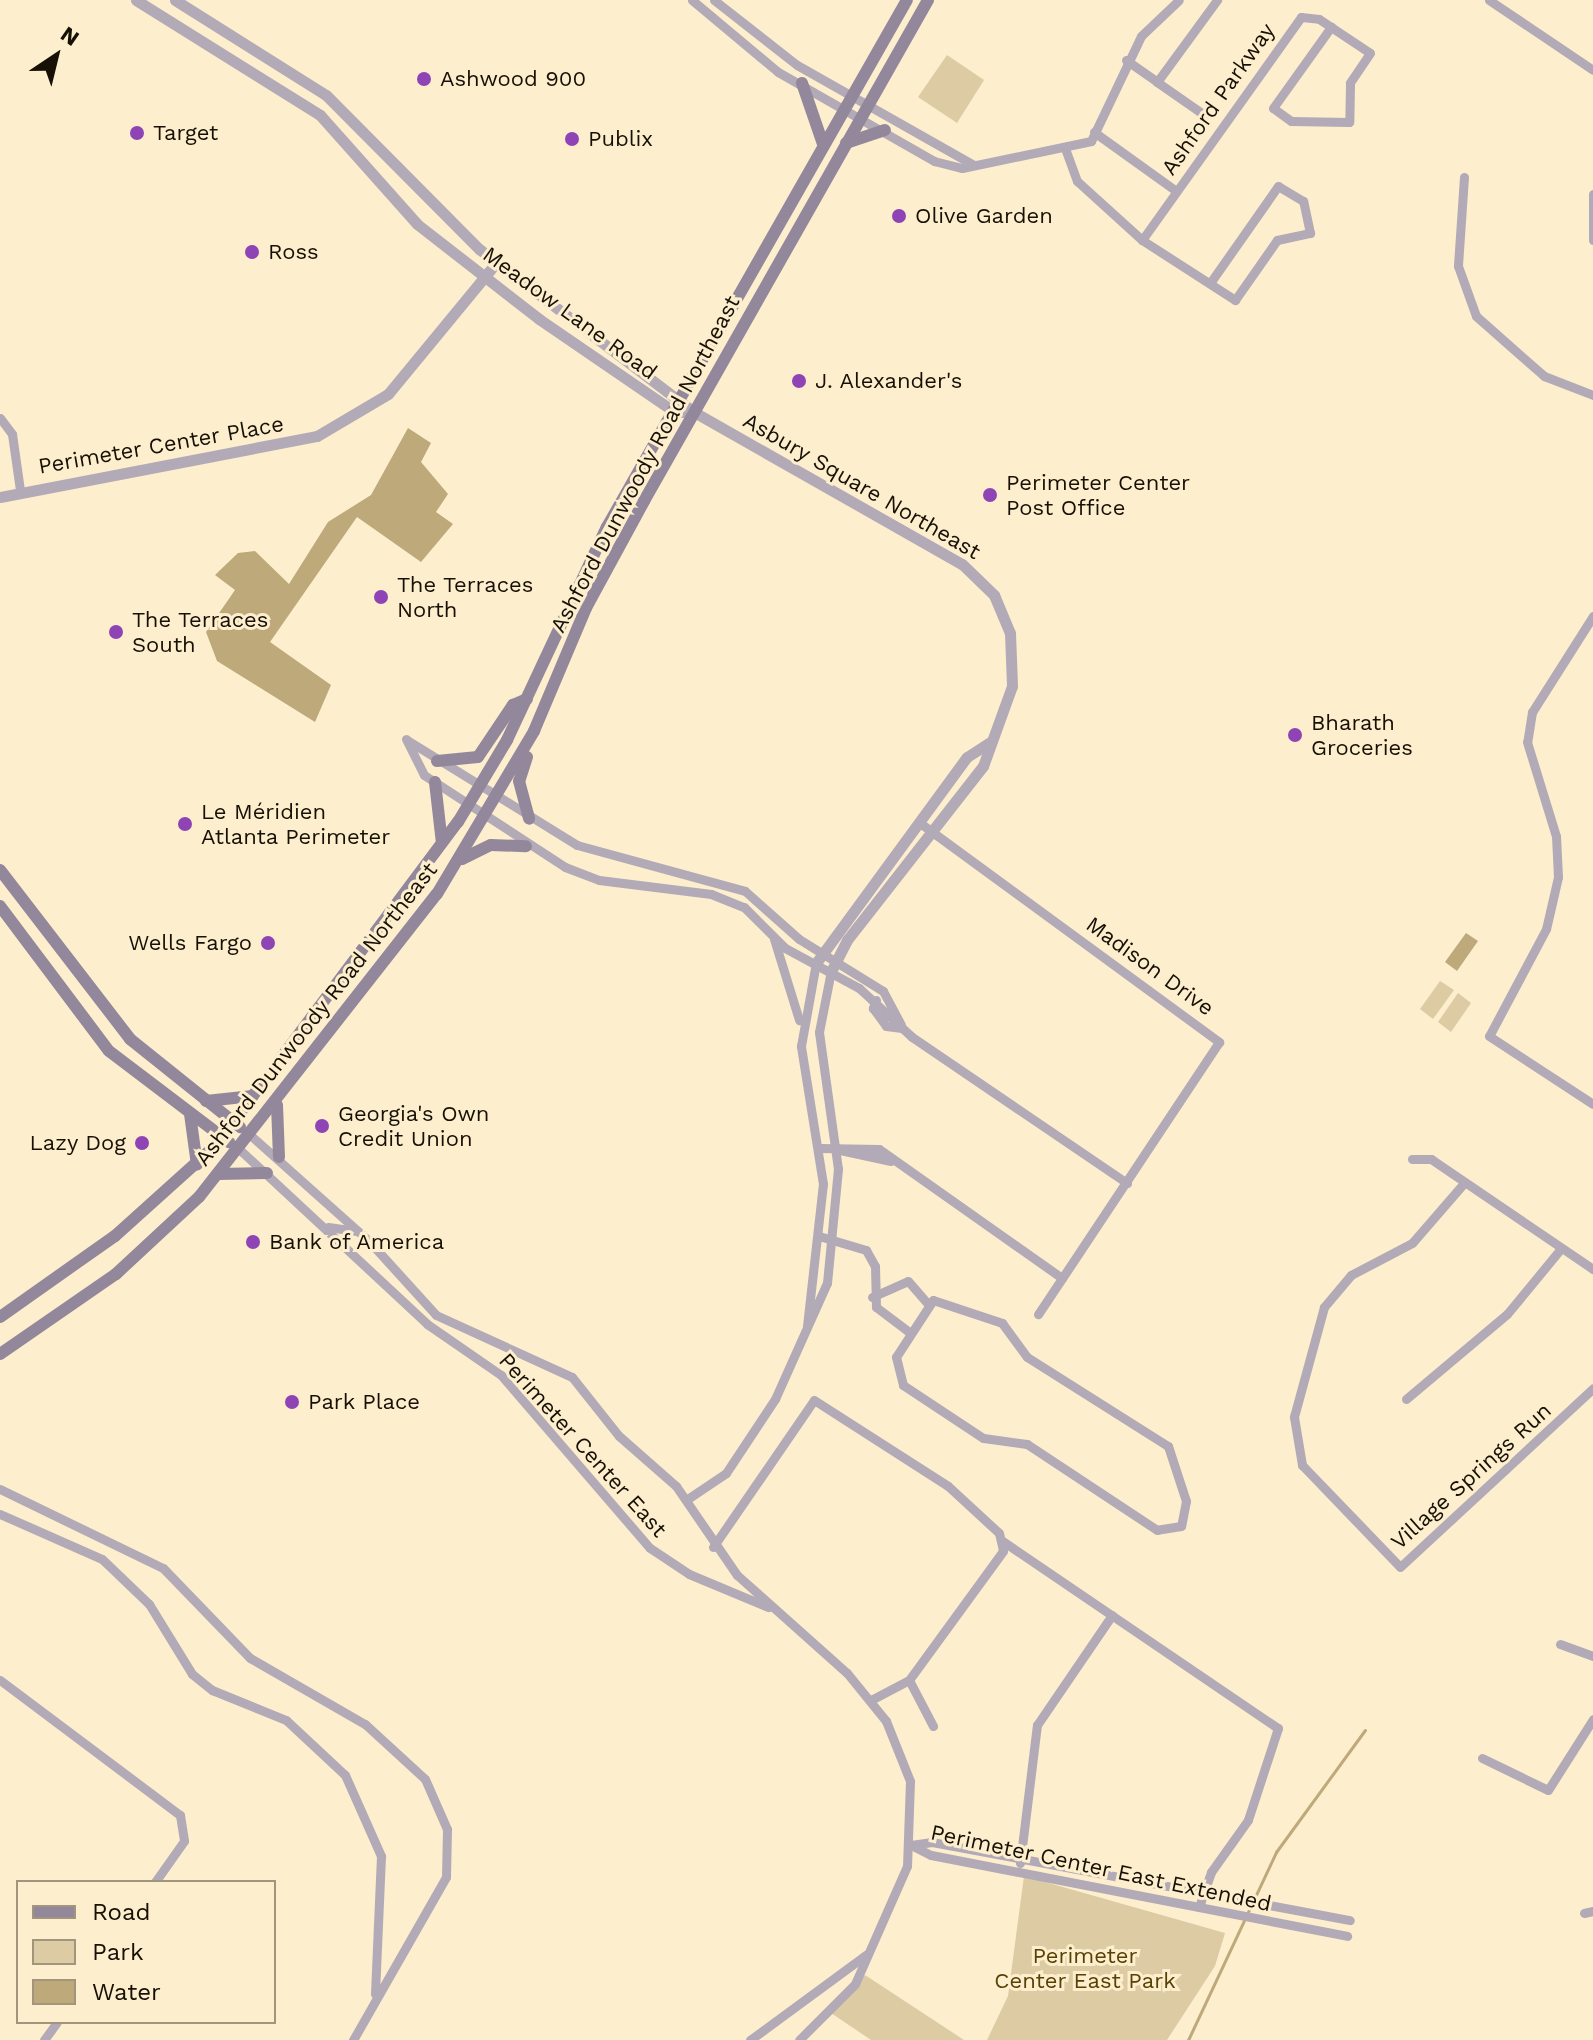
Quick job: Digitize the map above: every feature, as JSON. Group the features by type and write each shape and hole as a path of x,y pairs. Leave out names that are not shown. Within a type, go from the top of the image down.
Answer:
{"main road":[{"name":"Ashford Dunwoody Road Northeast","path":"0,1317 115,1236 197,1165 223,1138 469,806 527,699 607,527 907,0"},
{"name":"Ashford Dunwoody Road Northeast","path":"0,1354 134,1260 219,1174 457,864 497,799 571,642 694,412 928,0"},
{"path":"802,83 823,144"},
{"path":"843,145 885,130"},
{"path":"529,819 521,772 557,703 571,642"},
{"path":"437,761 478,757 513,705 527,699"},
{"path":"435,782 442,843"},
{"path":"457,864 491,845 526,846"},
{"path":"0,870 70,966 130,1039 249,1134"},
{"path":"0,906 52,980 109,1051 239,1149"},
{"path":"52,980 70,966"},
{"path":"206,1101 253,1096"},
{"path":"278,1100 279,1157"},
{"path":"189,1114 197,1165"},
{"path":"219,1174 267,1173"}],"street":[{"name":"Meadow Lane Road","path":"136,0 320,115 417,224 484,277 675,412"},
{"name":"Meadow Lane Road","path":"175,0 326,95 421,197 496,263 682,397 694,412"},
{"path":"692,0 760,59 944,166 974,165 1083,146 1094,132 1126,60 1161,12 1179,0"},
{"path":"714,0 778,53 869,101 974,165"},
{"path":"1157,82 1217,0"},
{"path":"1489,0 1593,70"},
{"name":"Ashford Parkway","path":"1142,240 1296,21 1310,16 1331,27 1370,53 1350,83 1349,122 1291,121 1273,108 1331,27"},
{"name":"Ashford Parkway","path":"1126,60 1203,114"},
{"path":"1094,132 1176,191"},
{"path":"1066,151 1077,181 1142,240 1235,300 1277,240 1310,233 1303,201 1278,186 1210,283"},
{"path":"1464,177 1458,266 1476,316 1544,376 1593,395"},
{"path":"1593,194 1593,240"},
{"name":"Perimeter Center Place","path":"0,497 20,490 246,455 317,436 388,394 496,263"},
{"path":"675,412 694,412"},
{"name":"Asbury Square Northeast","path":"694,412 984,582 1003,611 1014,663 1007,708 990,742 983,766 834,966"},
{"path":"0,418 12,434 20,490"},
{"path":"1593,616 1532,712 1529,754 1556,836 1558,877 1546,929 1489,1036 1593,1104"},
{"path":"818,958 745,891 600,854 529,819 406,739 415,766 526,846 591,878 718,895 771,932 818,958 883,991 902,1028"},
{"name":"Asbury Square Northeast","path":"818,958 967,757 990,742"},
{"name":"Madison Drive","path":"920,823 1219,1042 1038,1314"},
{"path":"771,932 801,1026 820,1148 819,1236 806,1332"},
{"path":"801,1026 818,958"},
{"path":"834,966 876,1000 902,1028 1127,1183"},
{"path":"686,1500 730,1468 775,1399 823,1299 834,1238 836,1147 819,1039 834,966"},
{"name":"Perimeter Center East","path":"249,1134 279,1157 358,1231 428,1309 490,1341 540,1357 572,1377 619,1436 686,1500 713,1547 871,1700 907,1766 911,1845 894,1904 838,2007 799,2040"},
{"path":"820,1148 871,1146 1062,1278"},
{"name":"Perimeter Center East","path":"239,1149 411,1310 501,1375 660,1556 776,1611"},
{"path":"1412,1159 1431,1159 1559,1251 1593,1269"},
{"name":"Village Springs Run","path":"1464,1183 1412,1243 1351,1275 1324,1307 1294,1417 1302,1465 1400,1567 1593,1388"},
{"path":"314,1219 334,1231 358,1231"},
{"path":"819,1236 834,1238 870,1254 872,1297 908,1331"},
{"path":"1406,1399 1507,1314 1559,1251"},
{"path":"872,1297 908,1281 929,1305"},
{"path":"933,1300 1002,1323 1027,1357 1168,1446 1186,1501 1181,1526 1157,1530 1027,1444 983,1438 903,1385 896,1364 908,1331 933,1300"},
{"path":"411,1310 475,1342 490,1341"},
{"path":"713,1547 814,1400 948,1486 1001,1540 1278,1728 1273,1763 1248,1820 1202,1892 1199,1907"},
{"path":"0,1489 163,1568 250,1658 365,1724 425,1779 447,1829 446,1877 433,1911 375,1997 353,2040"},
{"path":"0,1514 79,1545 139,1592 192,1674 212,1690 286,1720 345,1775 381,1856 375,1997"},
{"path":"39,1528 67,1523"},
{"path":"67,1523 79,1545"},
{"path":"871,1700 909,1680 1003,1551 1001,1540"},
{"path":"1018,1872 1032,1742 1112,1615"},
{"path":"1560,1644 1593,1656"},
{"path":"0,1680 180,1815 184,1841 156,1880"},
{"path":"909,1680 933,1726"},
{"path":"1482,1758 1548,1790 1593,1719"},
{"name":"Perimeter Center East Extended","path":"911,1845 1021,1859 1350,1920"},
{"name":"Perimeter Center East Extended","path":"911,1845 1018,1872 1347,1936"},
{"name":"Perimeter Center East","path":"750,2040 867,1954"}],"green space":[{"path":"947,55 984,80 957,123 918,97"},
{"path":"1440,981 1454,990 1433,1019 1420,1009"},
{"path":"1458,993 1471,1003 1451,1032 1438,1022"},
{"name":"Perimeter Center East Park","path":"1024,1876 1225,1933 1215,1966 1167,2040 987,2040 1008,1996"},
{"name":"Perimeter Center East Park","path":"865,1975 964,2040 871,2040 831,2013"}],"water":[{"path":"408,428 431,443 421,462 448,494 436,512 453,524 421,562 357,517 270,642 331,685 315,722 217,661 206,632 235,590 215,575 238,553 255,551 289,584 328,522 371,495"},
{"path":"1466,933 1478,941 1457,971 1445,962"}],"waterway":[{"path":"1188,2040 1276,1852 1365,1730"}],"place":[{"name":"Ashwood 900","path":"424,79"},
{"name":"Target","path":"137,133"},
{"name":"Publix","path":"572,139"},
{"name":"Olive Garden","path":"899,216"},
{"name":"Ross","path":"252,252"},
{"name":"J. Alexander's","path":"799,381"},
{"name":"Perimeter Center Post Office","path":"990,495"},
{"name":"The Terraces North","path":"381,597"},
{"name":"The Terraces South","path":"116,632"},
{"name":"Bharath Groceries","path":"1295,735"},
{"name":"Le Méridien Atlanta Perimeter","path":"185,824"},
{"name":"Wells Fargo","path":"268,943"},
{"name":"Georgia's Own Credit Union","path":"322,1126"},
{"name":"Lazy Dog","path":"142,1143"},
{"name":"Bank of America","path":"253,1242"},
{"name":"Park Place","path":"292,1402"}]}
